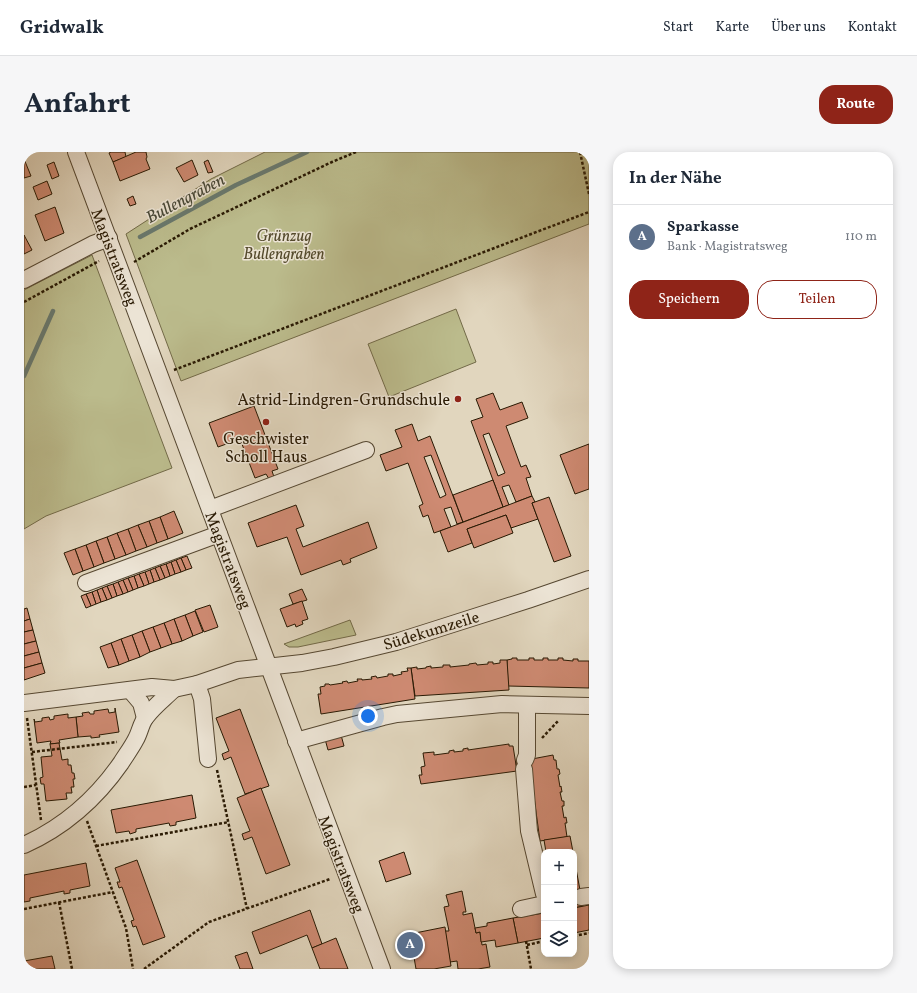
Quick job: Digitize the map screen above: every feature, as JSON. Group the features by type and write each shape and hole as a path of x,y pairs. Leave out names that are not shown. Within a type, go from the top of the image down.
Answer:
{"street":[{"name":"Magistratsweg","path":"76,152 382,969"},
{"path":"24,280 93,244 109,238"},
{"path":"210,509 366,450"},
{"path":"86,583 219,534"},
{"name":"Südekumzeile","path":"26,710 130,690 152,687 174,689 197,684 238,670 318,660 396,642 589,579"},
{"path":"197,684 202,699 208,759"},
{"path":"24,845 55,829 74,815 91,799 121,763 136,739 145,718 174,689"},
{"path":"130,690 141,703 145,718"},
{"path":"296,741 397,714 502,704 589,706"},
{"path":"527,705 525,762 529,831 542,885"},
{"path":"521,909 541,905"}],"path":[{"path":"134,262 190,229 356,152"},
{"path":"580,152 589,194"},
{"path":"174,370 589,212"},
{"path":"24,302 99,261"},
{"path":"525,762 569,709 570,705"},
{"path":"26,710 41,821"},
{"path":"32,752 121,741"},
{"path":"208,759 217,767 247,909"},
{"path":"24,787 36,785"},
{"path":"86,818 126,928 132,969"},
{"path":"96,846 229,822"},
{"path":"144,969 209,922 330,879"},
{"path":"24,909 113,892"},
{"path":"59,902 72,969"},
{"path":"577,935 589,933"},
{"path":"531,969 526,943 541,941"}],"green space":[{"name":"Grünzug Bullengraben","path":"265,152 589,152 589,224 181,381 126,234 211,179"},
{"path":"92,255 172,468 46,516 24,529 24,290"},
{"path":"456,309 476,362 389,397 368,344"},
{"path":"350,620 356,635 298,647 289,647 284,644"}],"building":[{"path":"125,152 126,157 113,162 109,153"},
{"path":"136,152 146,152 146,159 150,169 120,181 113,162"},
{"path":"24,159 31,176 24,178"},
{"path":"192,160 198,175 184,182 176,168"},
{"path":"208,160 213,172 208,173 204,162"},
{"path":"54,162 59,176 52,179 47,165"},
{"path":"47,181 52,194 38,200 33,187"},
{"path":"133,196 136,204 130,206 127,199"},
{"path":"55,207 64,233 45,241 35,215"},
{"path":"24,235 32,250 24,254"},
{"path":"493,393 500,410 522,402 528,418 506,426 521,467 526,465 531,477 526,478 532,496 516,502 509,485 502,487 509,505 503,507 471,421 483,417 476,399","holes":["489,433 505,473 498,476 483,435"]},
{"path":"254,406 278,469 272,471 274,477 269,479 266,474 255,478 240,439 218,447 209,423"},
{"path":"412,424 418,441 430,436 463,522 457,524 451,507 444,509 451,527 434,533 428,515 423,517 419,506 423,504 408,463 386,471 380,455 402,447 395,430","holes":["431,455 446,495 440,498 424,457"]},
{"path":"589,444 589,489 575,494 560,455"},
{"path":"493,480 503,507 463,522 453,495"},
{"path":"532,496 535,502 532,503 538,519 511,528 506,515 467,529 472,543 448,552 440,531"},
{"path":"549,497 571,556 554,562 532,503"},
{"path":"296,505 304,526 296,529 303,547 368,522 377,548 350,559 351,562 343,565 341,560 301,575 287,537 257,547 248,523"},
{"path":"174,511 183,533 168,539 160,517"},
{"path":"506,515 513,533 474,548 467,529"},
{"path":"160,517 168,539 157,543 149,521"},
{"path":"149,521 157,543 147,547 138,525"},
{"path":"138,525 147,547 136,551 128,529"},
{"path":"128,529 136,551 126,555 117,533"},
{"path":"117,533 126,555 115,559 107,537"},
{"path":"107,537 115,559 104,563 96,541"},
{"path":"96,541 104,563 94,567 86,545"},
{"path":"86,545 94,567 83,571 75,549"},
{"path":"75,549 83,571 73,575 64,553"},
{"path":"187,556 192,568 186,570 181,558"},
{"path":"181,558 186,570 181,572 176,560"},
{"path":"176,560 181,572 175,574 171,562"},
{"path":"171,562 175,574 170,576 166,564"},
{"path":"166,564 170,576 165,578 160,566"},
{"path":"160,566 165,578 160,580 155,568"},
{"path":"155,568 160,580 154,582 150,570"},
{"path":"150,570 154,582 149,584 145,572"},
{"path":"145,572 149,584 144,586 139,574"},
{"path":"139,574 144,586 138,588 134,576"},
{"path":"134,576 138,588 133,590 128,578"},
{"path":"128,578 133,590 128,592 123,580"},
{"path":"123,580 128,592 123,594 118,582"},
{"path":"118,582 123,594 117,596 113,584"},
{"path":"113,584 117,596 112,598 107,586"},
{"path":"107,586 112,598 107,600 102,588"},
{"path":"102,588 107,600 101,602 97,590"},
{"path":"302,589 307,600 293,604 289,594"},
{"path":"97,590 101,602 96,604 92,592"},
{"path":"92,592 96,604 91,606 86,594"},
{"path":"86,594 91,606 86,608 81,596"},
{"path":"302,601 308,619 302,621 303,624 296,627 295,624 287,627 280,609"},
{"path":"210,605 218,627 204,632 195,610"},
{"path":"27,608 30,619 24,621 24,609"},
{"path":"195,611 203,632 193,636 185,615"},
{"path":"185,615 193,636 182,641 174,619"},
{"path":"30,619 33,630 24,632 24,621"},
{"path":"174,619 182,641 172,644 164,623"},
{"path":"164,623 172,644 161,648 153,627"},
{"path":"153,627 161,648 150,652 142,631"},
{"path":"33,630 36,641 24,644 24,632"},
{"path":"142,631 150,652 140,657 132,635"},
{"path":"132,635 140,657 129,661 121,639"},
{"path":"121,639 129,661 119,665 111,643"},
{"path":"36,641 39,652 24,656 24,644"},
{"path":"111,643 119,665 108,668 100,647"},
{"path":"39,652 42,663 24,668 24,656"},
{"path":"517,658 517,660 529,660 529,658 534,658 534,660 543,660 543,658 548,658 548,660 558,660 558,658 563,658 563,660 573,661 573,659 578,659 578,661 589,661 589,688 508,686 507,660"},
{"path":"500,660 507,660 509,690 415,696 411,668 417,667 417,669 431,666 431,668 443,667 443,665 450,665 450,667 476,663 477,665 488,664 488,662 493,662 493,664 500,663"},
{"path":"42,663 45,673 24,680 24,668"},
{"path":"407,668 411,668 415,699 321,714 318,694 321,694 320,687 325,686 325,684 330,685 347,681 348,683 358,681 357,679 362,680 372,679 371,677 376,676 377,678 388,676 388,674 393,674 393,676 402,674 401,672 408,671"},
{"path":"115,708 119,732 99,735 100,737 78,737 76,717 83,716 82,713 89,712 90,714 94,714 94,711 108,709 109,713 115,712"},
{"path":"240,709 269,786 245,794 231,757 224,760 222,754 229,751 216,718"},
{"path":"68,714 68,718 76,717 78,737 59,740 60,743 50,744 51,741 37,743 34,719 35,722 42,721 42,718 49,717 50,720 54,719 54,716"},
{"path":"341,735 344,746 328,750 325,739"},
{"path":"59,743 62,760 68,759 68,765 71,765 72,773 74,773 74,787 71,787 72,793 66,793 67,799 46,801 44,784 41,784 40,778 43,777 41,757 52,756 50,744"},
{"path":"509,744 509,746 513,746 517,771 421,784 419,775 422,775 421,767 425,766 423,753 434,752 434,755 449,753 449,751 454,750 454,752 463,751 463,749 468,748 468,750"},
{"path":"553,755 560,774 558,775 562,792 560,792 562,801 564,801 564,806 562,806 564,818 566,817 567,823 565,823 567,837 540,841 530,768 517,771 516,762"},
{"path":"261,788 290,865 266,874 252,837 244,840 242,834 250,831 237,798"},
{"path":"192,795 196,818 176,822 176,825 170,826 169,823 136,829 136,832 130,834 129,831 116,833 111,810"},
{"path":"570,836 572,849 546,849 544,840"},
{"path":"404,852 411,874 386,882 379,861"},
{"path":"137,860 165,937 143,945 136,926 133,927 131,921 134,920 122,887 119,888 117,882 120,882 115,868"},
{"path":"86,863 90,886 70,890 70,893 64,894 64,891 30,898 30,901 24,902 24,875"},
{"path":"577,874 583,906 577,907"},
{"path":"462,891 466,912 463,912 463,915 472,913 476,933 480,932 482,945 486,944 490,967 478,969 458,969 457,961 450,962 445,931 449,931 444,907 449,906 446,895"},
{"path":"589,905 589,930 577,932 577,907"},
{"path":"310,910 322,944 312,948 307,935 260,954 252,932"},
{"path":"541,913 541,939 518,943 513,918"},
{"path":"513,918 518,943 496,947 495,940 481,942 480,932 476,933 475,928 487,926 487,923"},
{"path":"445,927 451,966 434,969 416,969 410,934"},
{"path":"336,938 348,969 320,969 312,948"},
{"path":"247,952 253,969 240,969 235,956"},
{"path":"52,956 55,969 24,969 24,961"}],"waterway":[{"name":"Bullengraben","path":"140,237 236,185 307,152"},
{"name":"Bullengraben","path":"24,376 53,311"}],"place":[{"name":"Astrid-Lindgren-Grundschule","path":"458,399"},
{"name":"Geschwister Scholl Haus","path":"266,422"},
{"name":"Sparkasse","path":"410,945"}]}
